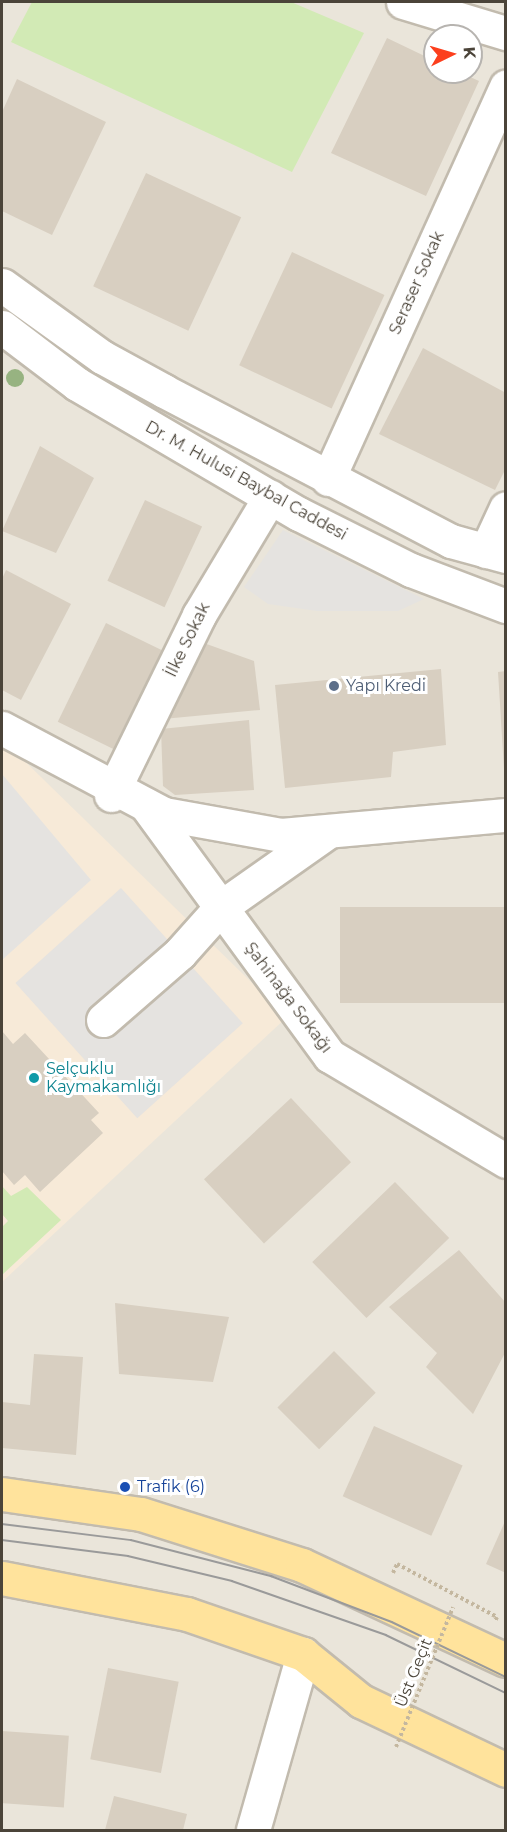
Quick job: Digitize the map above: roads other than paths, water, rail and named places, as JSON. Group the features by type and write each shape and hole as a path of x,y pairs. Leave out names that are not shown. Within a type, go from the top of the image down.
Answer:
{"main road":[{"path":"2,1494 141,1514 302,1565 506,1660"},
{"path":"2,1578 187,1614 303,1654 361,1701 506,1770"}],"street":[{"path":"403,2 506,33"},
{"name":"Seraser Sokak","path":"328,479 506,87"},
{"path":"2,285 102,357 328,479 451,541 496,554 506,508"},
{"name":"Dr. M. Hulusi Baybal Caddesi","path":"2,327 77,384 270,497 411,570 506,606"},
{"name":"İlke Sokak","path":"112,791 199,615 270,497"},
{"path":"2,728 112,791 164,814 281,835 506,815"},
{"name":"Şahinağa Sokağı","path":"146,805 330,1056 506,1161"},
{"path":"103,1020 180,953 221,907 331,830"},
{"path":"253,1830 303,1654"}],"tram line":[{"path":"2,1524 131,1540 271,1576 392,1622 506,1677"},
{"path":"2,1540 128,1556 232,1581 386,1635 506,1693"}],"place":[{"name":"Yapı Kredi","path":"334,686"},
{"name":"Selçuklu Kaymakamlığı","path":"34,1078"},
{"name":"Trafik (6)","path":"125,1487"}]}
